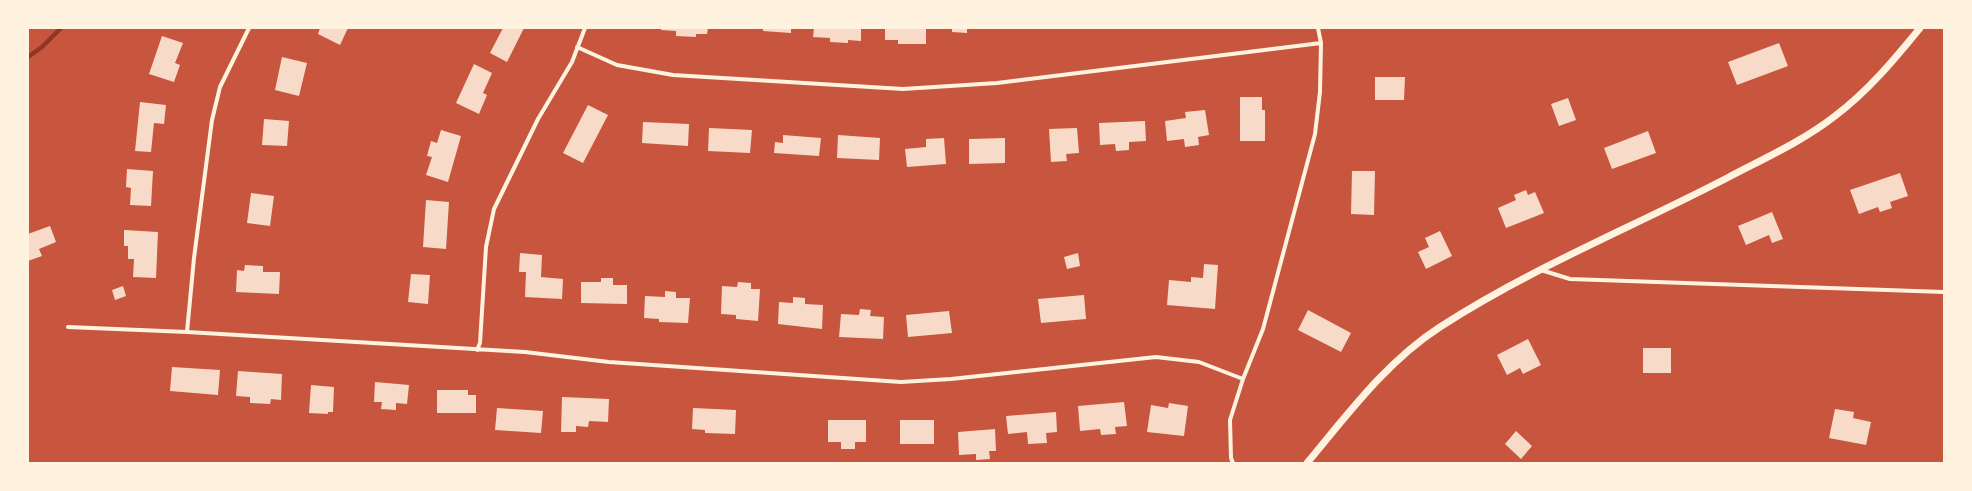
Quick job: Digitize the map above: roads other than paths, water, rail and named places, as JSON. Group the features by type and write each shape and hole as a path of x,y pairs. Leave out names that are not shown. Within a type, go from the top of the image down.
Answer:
{"street":[{"path":"187,332 194,258 212,120 220,88 249,28"},
{"path":"477,350 480,343 486,248 494,209 538,119 572,62 585,28"},
{"path":"1233,463 1231,458 1230,420 1243,379 1263,328 1316,134 1320,92 1321,43 1318,28"},
{"path":"1307,463 1385,371 1411,348 1439,328 1496,293 1704,190 1806,136 1834,117 1860,95 1897,57 1920,28"},
{"path":"577,47 617,66 673,75 903,89 997,83 1321,43"},
{"path":"1541,270 1570,279 1944,292"},
{"path":"68,327 187,332 525,352 624,363 900,382 951,379 1156,357 1199,362 1243,379"}],"waterway":[{"path":"28,57 42,47 61,28"}]}
